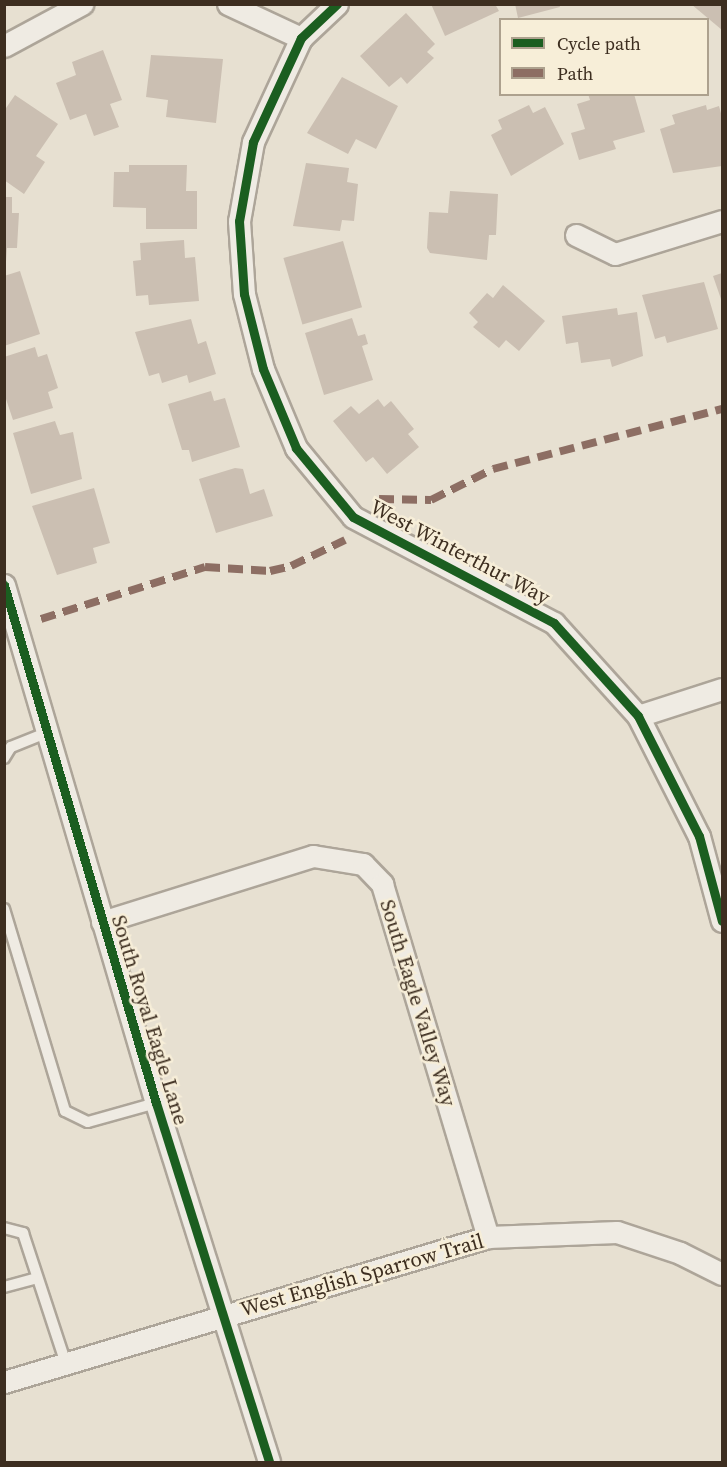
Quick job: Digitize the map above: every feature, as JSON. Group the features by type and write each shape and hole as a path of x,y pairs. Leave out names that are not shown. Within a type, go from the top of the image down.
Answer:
{"street":[{"path":"4,46 82,4"},
{"path":"228,4 302,38"},
{"name":"West Winterthur Way","path":"337,4 302,38 253,142 239,221 244,294 263,369 296,448 353,517 554,623 638,716 699,837 723,921"},
{"path":"576,235 615,254 723,221"},
{"name":"South Royal Eagle Lane","path":"4,585 156,1103 269,1462"},
{"path":"638,716 723,689"},
{"name":"South Eagle Valley Way","path":"102,922 313,856 363,864 382,884 488,1237"},
{"name":"West English Sparrow Trail","path":"4,1382 488,1237 617,1232 680,1252 723,1274"}],"lane":[{"path":"4,758 11,747 48,732"},
{"path":"4,909 65,1111 88,1122 156,1103"},
{"path":"4,1228 23,1233 66,1364"},
{"path":"4,1287 37,1278"}],"building":[{"path":"431,4 495,4 499,11 445,36"},
{"path":"515,4 559,4 560,7 518,18"},
{"path":"691,4 722,4 722,30"},
{"path":"406,13 435,44 427,52 434,58 407,84 401,77 389,87 360,56"},
{"path":"103,50 122,100 110,104 119,127 94,136 86,114 70,120 56,83 76,75 72,62"},
{"path":"151,55 223,59 216,123 166,117 168,100 146,97"},
{"path":"342,77 398,106 376,149 356,139 348,154 307,133"},
{"path":"15,95 58,124 36,156 45,162 24,194 4,180 4,111"},
{"path":"589,96 635,96 645,132 613,141 616,149 579,160 571,133 585,129 577,104 590,100"},
{"path":"529,105 533,113 545,107 564,144 511,176 491,135 502,129 498,120"},
{"path":"706,105 707,110 719,106 722,117 722,166 673,173 660,129 675,124 672,115"},
{"path":"306,163 349,168 347,182 358,184 354,221 342,220 340,231 293,226"},
{"path":"129,165 187,165 186,191 197,191 197,229 146,229 146,208 113,207 114,172 129,172"},
{"path":"450,191 498,194 496,235 489,235 487,260 430,253 427,248 429,212 448,213"},
{"path":"4,197 12,197 12,213 19,213 17,248 7,248 6,262"},
{"path":"184,240 185,258 195,257 199,301 149,305 148,295 136,296 133,261 141,260 140,243"},
{"path":"343,241 362,307 302,324 283,258"},
{"path":"20,271 40,334 4,346 4,276"},
{"path":"722,273 722,302 713,276"},
{"path":"704,282 718,329 667,343 665,336 655,339 642,295"},
{"path":"503,285 545,321 519,351 506,340 499,348 473,327 478,322 469,313 487,293 493,298"},
{"path":"617,308 618,315 637,312 643,356 612,367 610,359 581,363 578,342 566,344 562,316"},
{"path":"352,318 358,336 365,334 368,344 362,346 373,380 324,395 305,333"},
{"path":"191,319 198,344 206,341 216,374 189,383 187,375 162,383 159,373 149,376 135,332"},
{"path":"35,347 38,357 47,354 58,388 48,392 53,408 13,420 4,393 4,357"},
{"path":"211,391 214,401 225,398 240,447 192,462 189,450 182,450 168,404"},
{"path":"378,399 384,407 391,401 414,429 408,434 419,447 387,474 373,457 366,462 333,421 351,406 359,414"},
{"path":"55,421 60,435 73,432 82,479 31,494 13,433"},
{"path":"235,468 243,469 250,494 264,489 273,516 216,533 199,479"},
{"path":"94,488 110,543 93,548 97,563 57,575 32,506"}],"marked path":[{"path":"379,499 431,500 493,469 722,409"},
{"path":"41,619 205,567 270,571 291,566 345,540"}],"cycle path":[{"path":"337,4 301,38 253,142 239,221 244,294 263,369 296,448 353,517 554,623 638,716 699,836 722,921"},
{"path":"4,585 156,1103 269,1462"}]}
